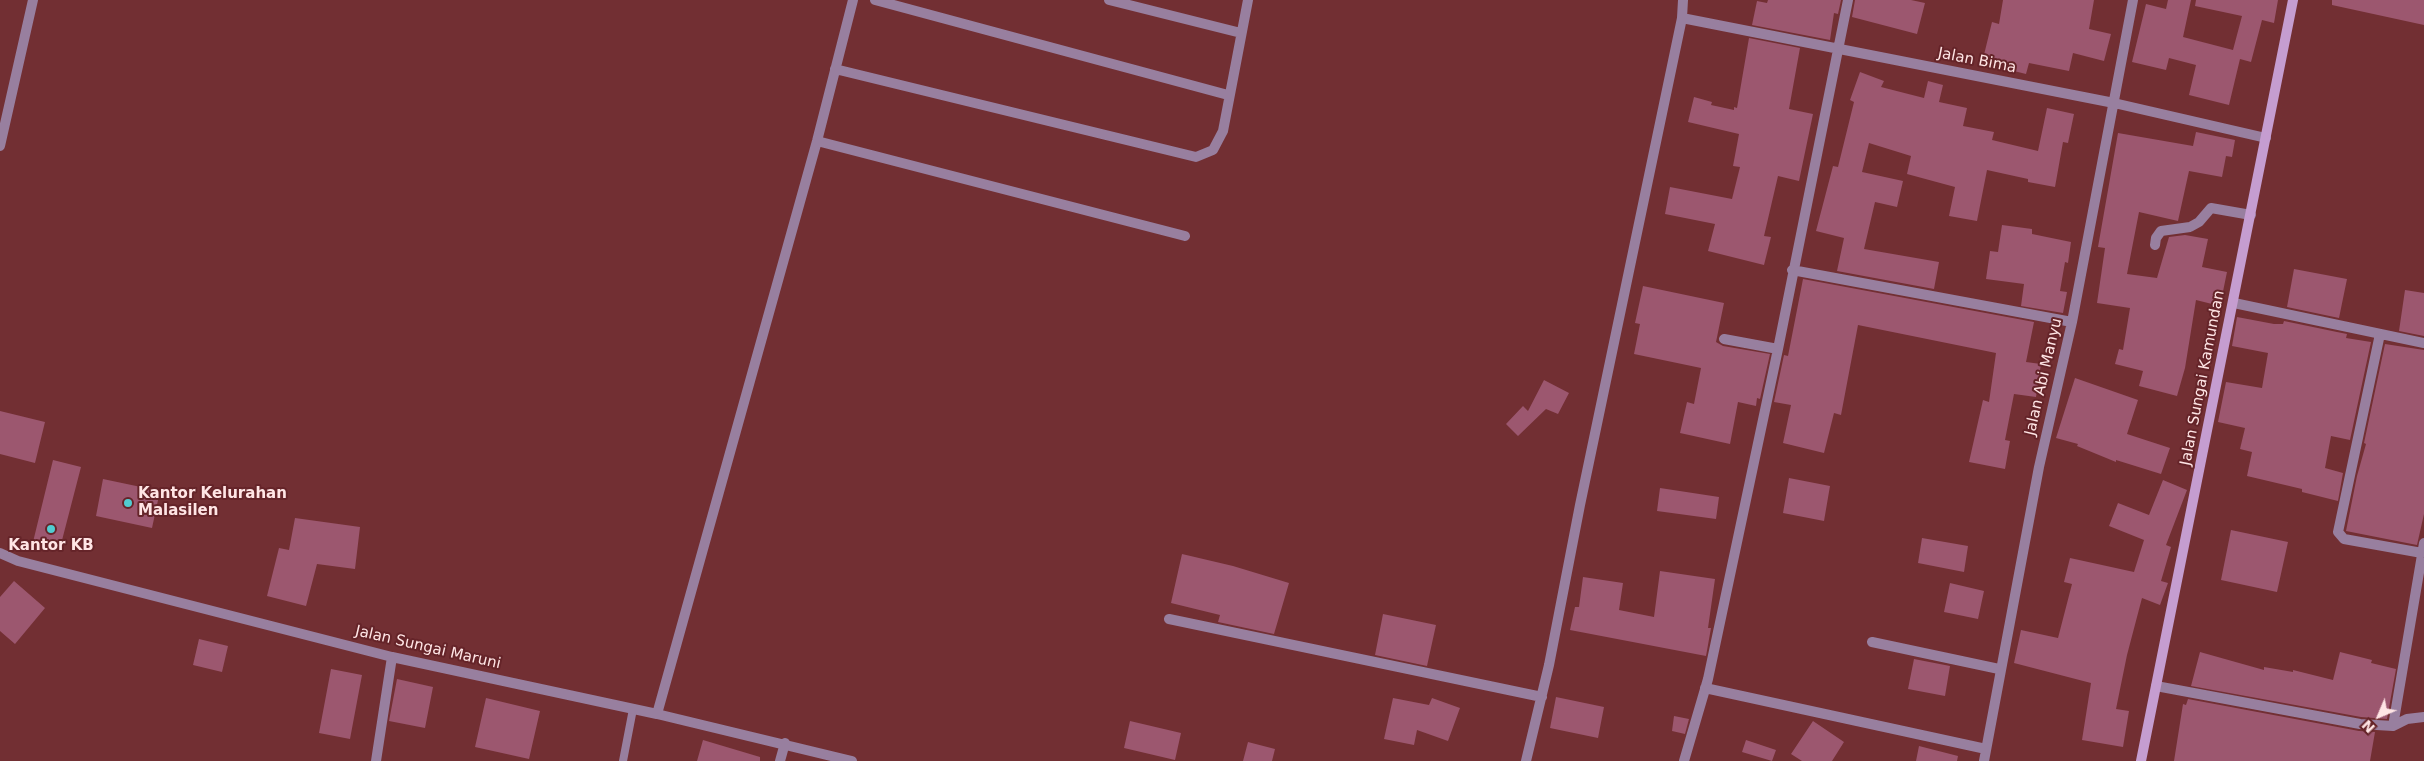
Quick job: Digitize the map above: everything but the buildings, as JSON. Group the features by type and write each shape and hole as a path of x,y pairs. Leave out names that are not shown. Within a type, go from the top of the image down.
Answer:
{"main road":[{"name":"Jalan Sungai Kamundan","path":"2141,761 2293,0"}],"street":[{"path":"0,146 33,0"},
{"path":"657,714 817,141 853,0"},
{"path":"875,0 1228,95"},
{"path":"1109,0 1241,33"},
{"path":"835,69 1196,157 1213,150 1223,131 1228,95 1248,0"},
{"path":"1526,761 1542,697 1580,505 1682,18 1683,0"},
{"path":"1684,761 1705,688 1778,349 1792,270 1848,0"},
{"name":"Jalan Abi Manyu","path":"1984,761 1999,668 2039,468 2072,322 2133,0"},
{"name":"Jalan Bima","path":"1682,18 2114,103 2266,138"},
{"path":"817,141 1185,236"},
{"path":"2155,245 2156,238 2161,231 2190,227 2199,222 2211,208 2251,214"},
{"path":"1792,270 2072,322"},
{"path":"2234,303 2424,343"},
{"path":"2380,334 2338,532 2344,538 2422,553"},
{"path":"1724,339 1778,349"},
{"path":"2393,726 2424,543"},
{"name":"Jalan Sungai Maruni","path":"0,553 18,562 392,657 657,714 785,743 852,761"},
{"path":"1169,619 1542,697"},
{"path":"1872,642 1999,668"},
{"path":"376,761 392,657"},
{"path":"2156,686 2360,724 2393,726 2407,719 2424,717"},
{"path":"1705,688 1986,750"},
{"path":"780,761 785,743"}],"lane":[{"path":"623,761 633,709"}],"place":[{"name":"Kantor Kelurahan Malasilen","path":"128,503"},
{"name":"Kantor KB","path":"51,529"}]}
